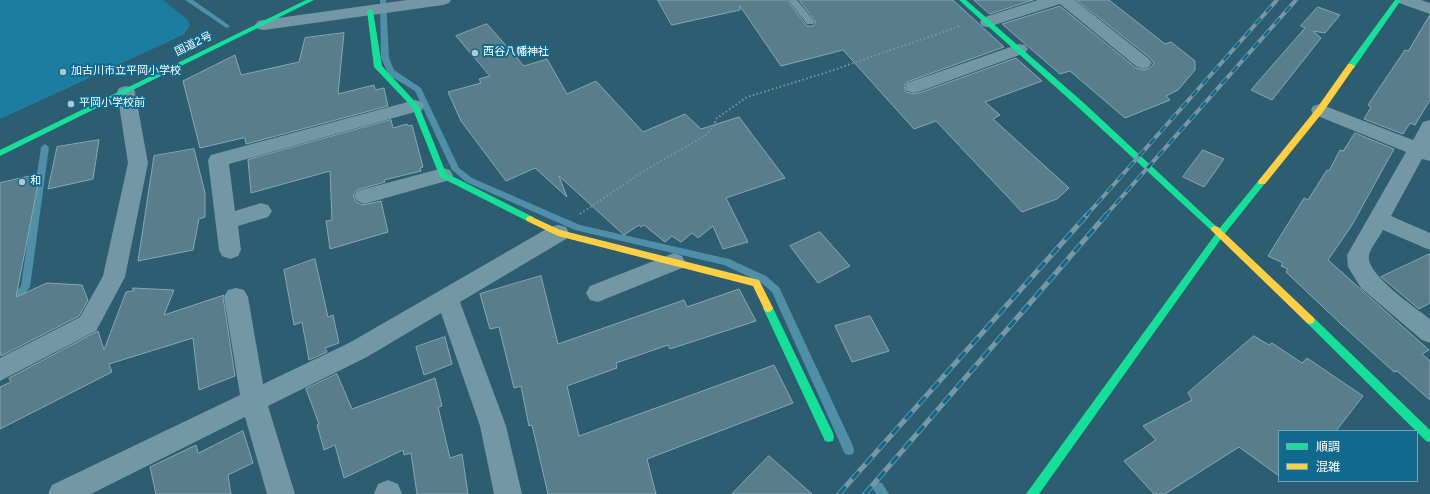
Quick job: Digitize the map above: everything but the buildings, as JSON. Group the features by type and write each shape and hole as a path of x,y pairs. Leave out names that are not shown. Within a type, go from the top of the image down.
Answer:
{"main road":[{"name":"国道2号","path":"0,153 264,25 311,0"},
{"path":"962,0 1019,49 1148,166 1430,438"},
{"path":"1032,494 1220,234 1320,110 1398,0"},
{"path":"372,11 378,67 415,106 443,175 558,233 756,284 829,437"}],"street":[{"path":"264,25 443,0"},
{"path":"986,20 1055,0"},
{"path":"1065,0 1143,63"},
{"path":"1405,0 1430,9"},
{"path":"914,87 1019,49"},
{"path":"0,370 88,324 114,277 138,163 126,92"},
{"path":"230,250 218,160 415,106"},
{"path":"1320,110 1423,151"},
{"path":"1430,127 1423,151 1378,219 1358,255 1359,267 1369,282 1430,333"},
{"path":"364,196 443,175"},
{"path":"226,222 262,210"},
{"path":"1378,219 1430,242"},
{"path":"62,494 358,350 558,233"},
{"path":"598,293 674,262"},
{"path":"236,297 253,400 281,494"},
{"path":"447,297 493,426 508,494"}],"lane":[{"path":"792,0 810,22"}],"path":[{"path":"558,233 582,213 641,173 706,135 713,127 717,118 747,97 986,20"}],"shaded area":[{"name":"加古川市立平岡小学校","path":"0,0 163,0 188,20 190,26 183,35 0,119"}],"waterway":[{"path":"188,0 227,26"},
{"path":"383,0 385,58 391,71 395,75 418,90 456,170 469,180 578,228 726,262 763,279 776,290 849,450"},
{"path":"0,311 11,304 25,287 45,147"},
{"path":"878,487 883,494"}],"railway":[{"path":"1086,216 1277,0"},
{"path":"1105,216 1296,0"},
{"path":"839,494 1087,215"},
{"path":"865,494 1106,215"}],"traffic: fast":[{"path":"0,153 311,0"},
{"path":"962,0 1082,106 1215,229"},
{"path":"1351,66 1398,0"},
{"path":"370,11 378,67 415,106 443,175 530,219"},
{"path":"1032,494 1220,234 1262,182"},
{"path":"768,308 829,437"},
{"path":"1310,320 1430,437"}],"traffic: slow":[{"path":"1262,182 1320,110 1351,66"},
{"path":"530,219 558,233 756,283 768,308"},
{"path":"1215,229 1310,320"}],"place":[{"name":"西谷八幡神社","path":"475,53"},
{"name":"加古川市立平岡小学校","path":"63,72"},
{"name":"平岡小学校前","path":"71,104"},
{"name":"和","path":"22,182"}]}
